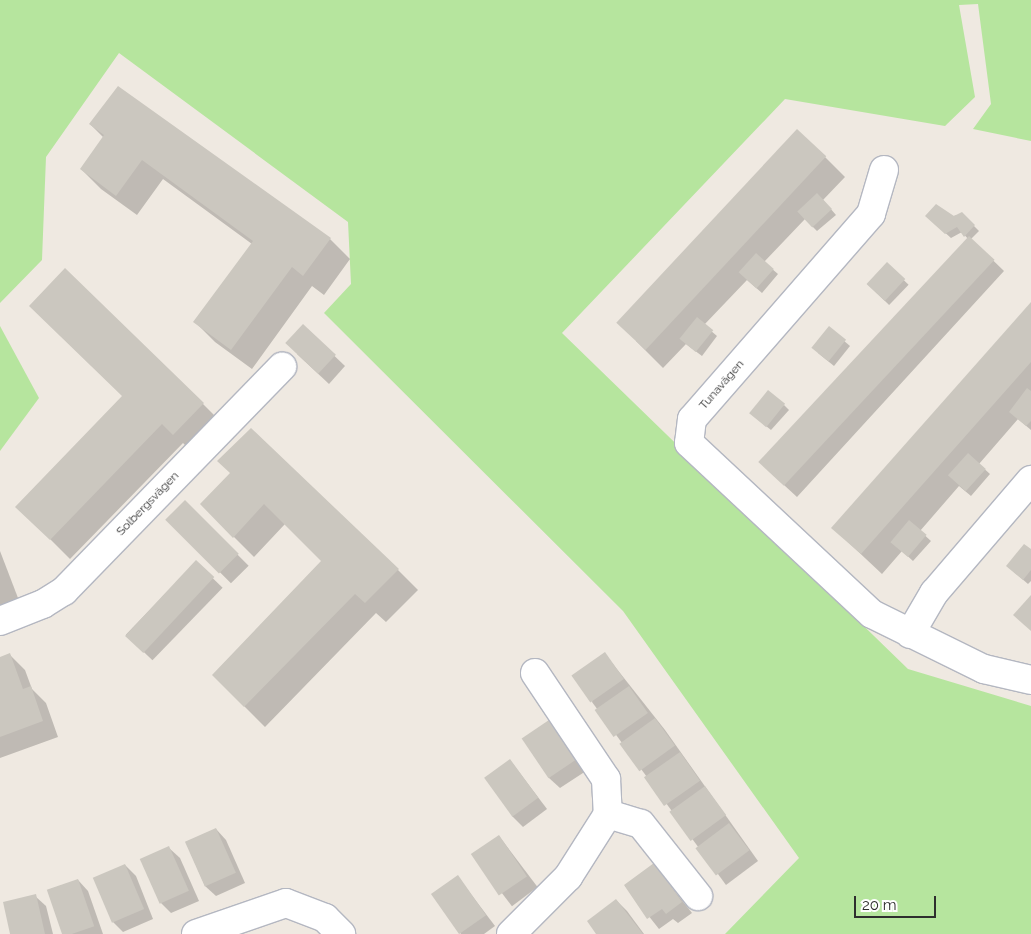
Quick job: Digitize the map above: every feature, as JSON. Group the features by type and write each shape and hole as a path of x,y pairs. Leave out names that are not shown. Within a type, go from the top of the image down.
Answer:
{"street":[{"name":"Tunavägen","path":"884,170 870,214 692,419 689,443 872,614 984,670 1031,680"},
{"name":"Solbergsvägen","path":"0,621 43,604 64,591 282,367"},
{"path":"910,634 934,592 1031,480"},
{"path":"511,934 568,877 608,814 606,779 535,672"},
{"path":"608,814 641,824 698,896"},
{"path":"196,934 286,903 325,918 341,934"}],"green space":[{"path":"0,0 1031,0 1031,141 973,129 991,104 978,4 959,5 975,97 945,126 785,99 562,333 908,669 1031,706 1031,934 725,934 799,858 623,611 324,313 351,284 348,222 119,53 46,157 42,260 0,303"},
{"path":"0,326 39,398 0,451"}],"building":[{"path":"118,86 331,238 303,276 292,267 231,350 193,322 253,241 142,160 116,196 80,169 104,135 89,124"},
{"path":"797,129 826,156 646,350 616,323"},
{"path":"817,193 832,209 812,228 797,211"},
{"path":"936,204 954,216 962,212 975,225 964,237 957,227 945,234 925,216"},
{"path":"969,236 995,260 784,486 758,462"},
{"path":"756,253 774,269 756,288 739,272"},
{"path":"887,262 905,279 885,301 867,284"},
{"path":"65,268 204,403 173,435 162,424 50,540 15,507 122,396 29,306"},
{"path":"1031,302 1031,362 861,554 831,528"},
{"path":"697,317 713,330 696,352 679,339"},
{"path":"303,324 336,355 318,374 285,343"},
{"path":"829,326 846,340 828,362 811,348"},
{"path":"1027,388 1031,391 1031,421 1026,426 1009,412"},
{"path":"768,390 785,404 766,427 749,413"},
{"path":"251,428 399,569 365,603 355,594 244,707 212,675 321,561 264,504 233,538 200,504 230,473 217,461"},
{"path":"968,453 986,469 966,491 948,475"},
{"path":"185,500 239,554 219,574 165,520"},
{"path":"909,520 927,535 908,557 890,542"},
{"path":"1024,544 1031,549 1031,570 1023,580 1006,566"},
{"path":"196,560 214,577 143,653 125,636"},
{"path":"1031,595 1031,631 1013,615"},
{"path":"605,652 624,679 590,703 571,676"},
{"path":"10,653 23,689 31,686 43,721 0,737 0,657"},
{"path":"629,686 648,713 614,737 595,710"},
{"path":"655,718 675,746 639,771 619,744"},
{"path":"549,720 576,760 548,778 522,738"},
{"path":"680,752 700,781 664,806 644,777"},
{"path":"510,759 538,798 512,817 484,778"},
{"path":"705,786 726,815 691,841 669,812"},
{"path":"729,823 749,850 716,875 695,848"},
{"path":"216,828 236,873 205,887 185,842"},
{"path":"499,835 527,876 499,895 471,854"},
{"path":"169,846 189,891 160,904 140,859"},
{"path":"654,863 682,902 666,914 662,909 647,919 624,885"},
{"path":"125,864 144,909 112,923 93,878"},
{"path":"458,875 486,915 459,934 431,894"},
{"path":"78,879 94,926 72,934 62,934 47,890"},
{"path":"36,894 45,934 10,934 3,902"},
{"path":"616,899 643,934 596,934 587,921"}]}
